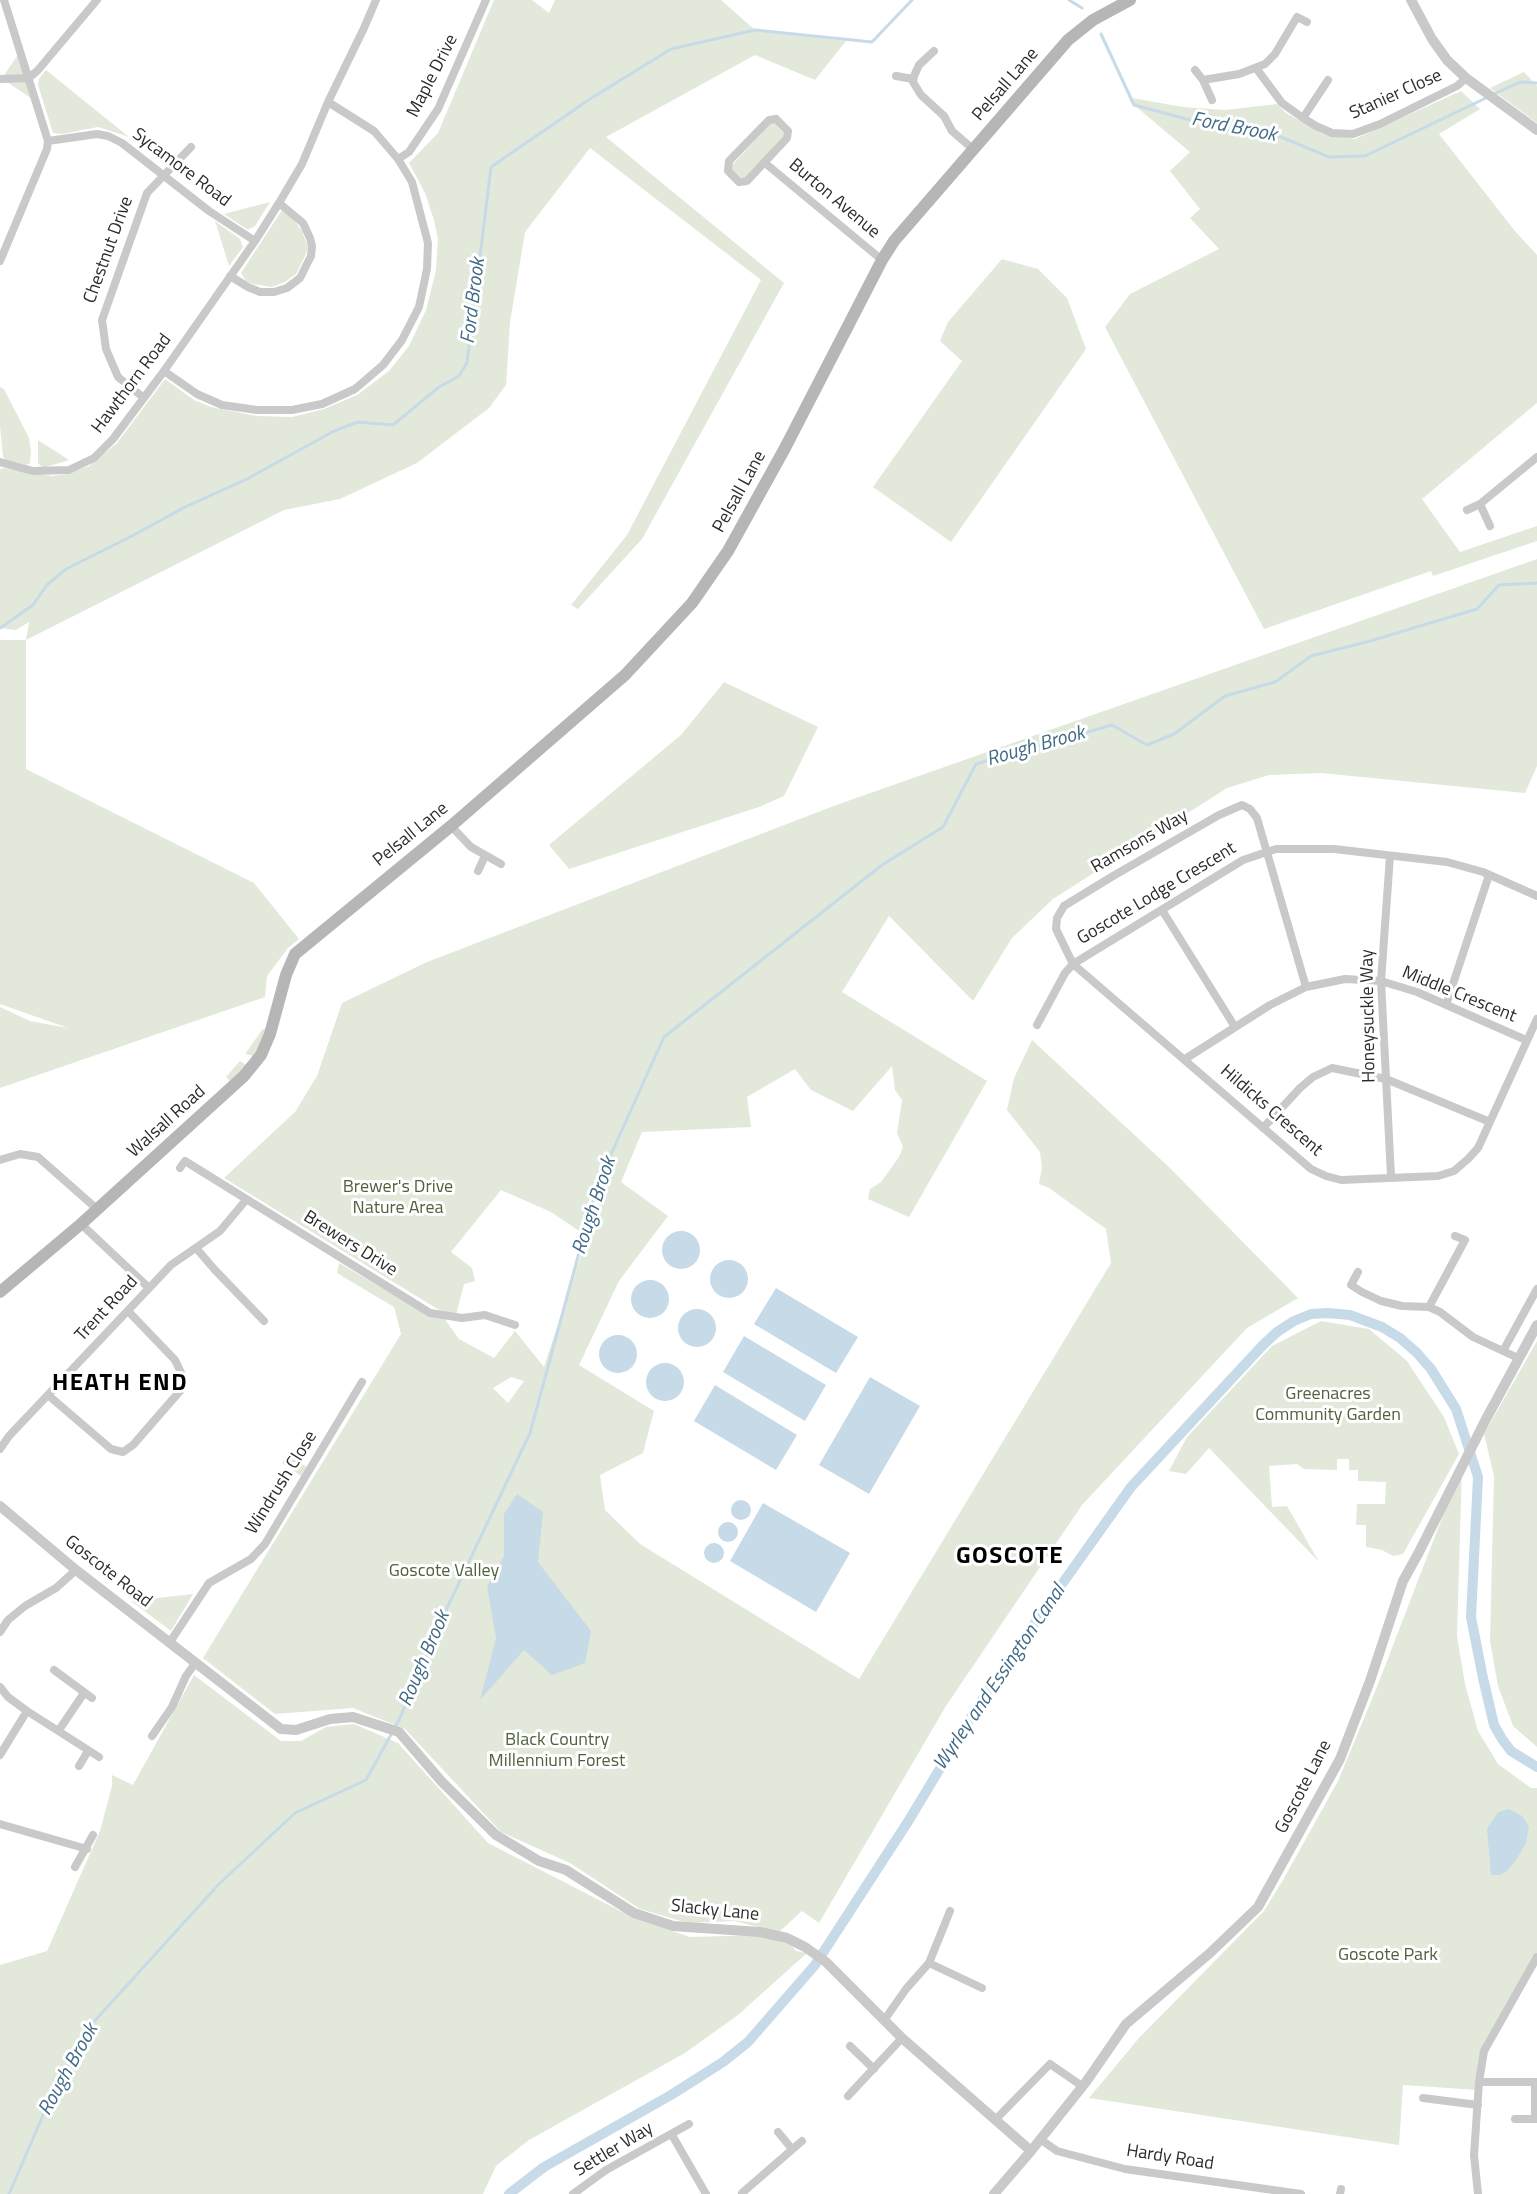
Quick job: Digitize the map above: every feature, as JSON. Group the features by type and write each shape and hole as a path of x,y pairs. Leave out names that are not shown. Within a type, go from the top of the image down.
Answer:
{"main road":[{"name":"Pelsall Lane","path":"307,943 451,826 625,675 692,603 740,530 882,261 909,222 1068,40 1093,20 1130,0"},
{"name":"Walsall Road","path":"0,1292 81,1224 244,1076 261,1055 274,1023 286,975 295,954 307,943"}],"street":[{"path":"0,261 48,141 4,0"},
{"path":"0,79 29,78 96,0"},
{"name":"Hawthorn Road","path":"0,462 33,471 69,470 94,458 113,439 164,371 279,203 302,164 328,102 376,0"},
{"name":"Maple Drive","path":"399,159 409,152 438,109 486,0"},
{"path":"1411,0 1432,39 1447,60 1466,78 1537,130"},
{"path":"1203,80 1239,74 1265,64 1275,54 1298,17 1307,22"},
{"path":"934,51 919,65 913,79 915,88 936,106 952,130 974,150"},
{"name":"Stanier Close","path":"1256,68 1282,103 1303,118 1332,133 1353,134 1380,124 1449,90 1466,78"},
{"path":"1195,70 1203,80 1212,100"},
{"path":"896,76 913,79"},
{"path":"1303,118 1328,80"},
{"path":"164,371 197,394 222,405 257,410 292,410 322,404 355,389 383,365 402,340 419,307 427,269 428,243 412,182 399,159 374,131 328,102"},
{"name":"Burton Avenue","path":"776,119 788,131 787,138 765,163 744,182 739,182 727,167 729,161 769,120 776,119"},
{"name":"Sycamore Road","path":"48,141 97,134 108,136 122,143 209,211 255,241"},
{"name":"Chestnut Drive","path":"144,398 118,377 106,349 102,320 147,193 191,147"},
{"name":"Burton Avenue","path":"765,163 882,261"},
{"path":"230,276 260,292 274,292 287,288 300,278 311,256 310,238 303,224 279,203"},
{"path":"1467,510 1480,504 1537,457"},
{"path":"1480,504 1490,526"},
{"name":"Ramsons Way","path":"1073,964 1056,929 1057,918 1064,906 1113,876 1219,815 1242,805 1250,809 1257,818 1267,852"},
{"path":"451,826 471,847 501,864"},
{"name":"Goscote Lodge Crescent","path":"1037,1025 1065,973 1073,964 1243,860 1267,852 1298,848 1334,849 1447,862 1489,875 1537,896"},
{"path":"1267,852 1306,987"},
{"path":"478,871 485,856"},
{"name":"Honeysuckle Way","path":"1390,856 1381,981 1391,1176"},
{"path":"1446,1005 1489,875"},
{"path":"1162,910 1235,1027"},
{"name":"Hildicks Crescent","path":"1073,964 1311,1169 1326,1176 1341,1179 1438,1176 1454,1171 1479,1148 1537,1018"},
{"name":"Middle Crescent","path":"1185,1059 1269,1005 1306,987 1345,979 1381,981 1417,992 1526,1040"},
{"path":"1263,1128 1300,1088 1313,1077 1332,1068 1386,1079 1490,1122"},
{"path":"0,1160 20,1154 38,1157 97,1209"},
{"name":"Brewers Drive","path":"180,1168 185,1161 430,1313 462,1318 485,1315 515,1325"},
{"name":"Trent Road","path":"0,1449 9,1436 171,1265 220,1231 246,1200"},
{"path":"81,1224 149,1288"},
{"path":"1429,1307 1465,1240 1455,1236"},
{"path":"196,1248 264,1321"},
{"path":"1358,1272 1352,1285 1362,1292 1381,1301 1402,1306 1429,1307 1440,1312 1473,1337 1518,1358"},
{"path":"236,1291 243,1282"},
{"path":"1503,1350 1537,1288"},
{"path":"48,1395 111,1449 123,1452 133,1445 180,1391 183,1377 175,1360 128,1311"},
{"name":"Goscote Lane","path":"994,2194 1082,2086 1126,2024 1210,1953 1258,1907 1340,1759 1370,1681 1402,1581 1537,1325"},
{"name":"Windrush Close","path":"170,1642 210,1583 220,1575 238,1568 254,1557 265,1544 362,1382"},
{"name":"Goscote Road","path":"0,1506 76,1570 281,1729 296,1730 330,1719 353,1717 383,1726"},
{"path":"0,1632 8,1620 25,1606 56,1588 76,1570"},
{"path":"152,1736 172,1707 186,1676 196,1662"},
{"path":"54,1670 88,1695 59,1730"},
{"path":"0,1687 8,1697 27,1711 99,1757"},
{"path":"0,1755 27,1711"},
{"name":"Slacky Lane","path":"383,1726 399,1732 442,1782 496,1835 539,1862 566,1870 634,1913 673,1926 760,1932 787,1938 809,1950 826,1962 902,2038 1031,2151"},
{"path":"79,1766 88,1751"},
{"path":"0,1824 87,1849"},
{"path":"75,1867 93,1835"},
{"path":"885,2019 906,1989 929,1963 950,1911"},
{"path":"1478,2194 1474,2155 1479,2082 1484,2051 1537,1957"},
{"path":"929,1963 982,1988"},
{"path":"848,2096 902,2038"},
{"path":"850,2046 874,2069"},
{"path":"995,2120 1050,2064 1082,2086"},
{"path":"1479,2082 1536,2082 1536,2119 1515,2120"},
{"path":"1423,2098 1478,2105"},
{"name":"Settler Way","path":"573,2194 606,2170 689,2124"},
{"path":"778,2132 792,2149"},
{"name":"Settler Way","path":"672,2135 706,2194"},
{"name":"Hardy Road","path":"1040,2139 1057,2151 1125,2169 1243,2190 1300,2194"},
{"path":"742,2194 802,2141"}],"green space":[{"path":"494,0 532,0 549,13 555,0 721,0 755,30 846,41 815,80 755,55 606,137 784,283 642,539 578,609 571,605 627,535 761,280 590,148 525,232 510,322 506,385 489,408 417,463 340,499 284,510 26,640 29,622 16,630 0,628 0,469 52,476 68,474 89,466 117,443 165,379 194,400 211,407 257,416 292,417 324,409 357,395 389,371 409,346 426,310 436,270 438,239 425,193 409,163 438,133"},
{"path":"20,52 28,77 2,78"},
{"path":"46,70 129,137 98,127 62,134 53,133 38,85 39,79"},
{"path":"1524,72 1537,86 1537,123 1490,88"},
{"path":"28,79 35,101 4,80"},
{"path":"1461,91 1480,109 1439,134 1515,231 1537,255 1537,403 1422,499 1460,552 1537,526 1537,541 1433,576 1431,571 1264,629 1105,327 1130,294 1219,249 1190,218 1200,209 1170,171 1190,152 1134,105 1132,98 1183,107 1225,110 1277,104 1286,113 1323,134 1355,139"},
{"path":"775,122 784,133 783,136 747,177 738,177 732,170 733,164 771,123"},
{"path":"270,202 255,226 248,230 224,214"},
{"path":"282,210 302,231 308,247 296,274 272,287 246,281 241,273"},
{"path":"215,221 240,239 243,247 229,266"},
{"path":"1002,259 1038,269 1067,298 1086,349 951,542 873,487 962,361 940,341 948,322"},
{"path":"0,387 4,389 29,438 31,452 30,463 27,465 5,460 3,457"},
{"path":"38,440 69,460 43,468 38,463"},
{"path":"1537,559 1537,766 1525,793 1321,773 1269,775 1227,788 1053,899 1012,938 973,1001 889,916 842,992 987,1081 909,1217 868,1199 870,1189 881,1182 899,1157 903,1147 897,1133 902,1100 895,1090 892,1066 853,1111 811,1090 795,1069 747,1097 751,1127 642,1132 621,1182 668,1216 619,1281 579,1365 654,1411 643,1453 600,1475 605,1510 640,1544 859,1679 1111,1263 1106,1229 1049,1188 1039,1184 1042,1168 1040,1152 1007,1110 1014,1078 1032,1040 1169,1167 1298,1298 1247,1328 1082,1505 946,1706 819,1923 802,1911 779,1932 734,1921 688,1923 640,1909 570,1863 501,1832 405,1729 353,1708 275,1714 203,1658 401,1334 394,1307 337,1273 339,1263 429,1315 444,1318 459,1339 494,1358 515,1331 544,1367 599,1200 590,1197 579,1231 551,1212 501,1190 451,1252 472,1268 475,1281 464,1284 456,1315 439,1310 224,1178 295,1112 317,1076 342,1003 427,962 839,804","holes":["511,1377 524,1381 508,1403 493,1388"]},
{"path":"0,640 26,640 26,769 254,883 299,939 288,948 267,976 265,997 0,1088 0,1007 30,1021 68,1028 0,1004"},
{"path":"724,682 818,727 784,796 759,807 569,869 549,845 681,735"},
{"path":"273,1024 254,1056 245,1054 262,1030"},
{"path":"240,1061 246,1065 231,1082 226,1077"},
{"name":"Greenacres Community Garden","path":"1321,1321 1369,1329 1407,1361 1444,1417 1459,1454 1403,1554 1393,1556 1382,1550 1366,1547 1366,1525 1356,1525 1357,1504 1385,1504 1386,1482 1358,1481 1358,1470 1349,1470 1349,1459 1337,1459 1337,1470 1304,1469 1297,1464 1269,1466 1272,1507 1287,1506 1319,1562 1209,1448 1186,1474 1169,1471 1187,1437 1272,1346"},
{"path":"1537,1341 1537,1747 1513,1726 1498,1686 1490,1641 1494,1476 1484,1434"},
{"path":"287,1455 307,1467 301,1476 282,1463"},
{"name":"Goscote Park","path":"1462,1466 1457,1636 1465,1684 1478,1731 1498,1764 1531,1788 1537,1788 1537,1952 1484,2051 1478,2090 1403,2085 1399,2145 1089,2098 1139,2038 1264,1911 1283,1880 1338,1781 1377,1687"},
{"path":"193,1594 171,1631 131,1601"},
{"path":"194,1675 281,1741 301,1741 326,1727 354,1724 398,1743 488,1843 634,1918 690,1937 762,1935 791,1945 796,1951 807,1953 738,2015 685,2053 529,2140 496,2166 483,2194 0,2194 0,1965 47,1951 100,1831 112,1786 112,1775 133,1785"}],"water":[{"path":"681,1231 694,1237 700,1250 694,1263 681,1269 668,1263 662,1250 668,1237"},
{"path":"729,1260 742,1266 748,1279 742,1292 729,1298 716,1292 710,1279 716,1266"},
{"path":"650,1280 663,1286 669,1299 663,1312 650,1318 637,1312 631,1299 637,1286"},
{"path":"776,1288 858,1337 836,1373 754,1324"},
{"path":"697,1309 710,1315 716,1328 710,1341 697,1347 684,1341 678,1328 684,1315"},
{"path":"618,1335 631,1341 637,1354 631,1367 618,1373 605,1367 599,1354 605,1341"},
{"path":"744,1336 826,1385 805,1421 723,1372"},
{"path":"665,1363 678,1369 684,1382 678,1395 665,1401 652,1395 646,1382 652,1369"},
{"path":"870,1377 920,1406 869,1494 819,1465"},
{"path":"715,1385 797,1435 776,1470 694,1421"},
{"path":"517,1494 543,1512 538,1562 591,1631 585,1663 552,1675 524,1650 480,1700 496,1638 487,1586 504,1556 504,1514"},
{"path":"741,1500 748,1503 751,1510 748,1517 741,1520 734,1517 731,1510 734,1503"},
{"path":"763,1503 850,1553 816,1612 730,1561"},
{"path":"728,1522 735,1525 738,1532 735,1539 728,1542 721,1539 718,1532 721,1525"},
{"path":"714,1543 721,1546 724,1553 721,1560 714,1563 707,1560 704,1553 707,1546"},
{"path":"1509,1809 1522,1816 1529,1826 1526,1843 1506,1872 1491,1875 1487,1829 1498,1812"}],"waterway":[{"name":"Ford Brook","path":"0,628 33,605 47,585 66,569 185,507 247,479 334,431 358,422 393,425 439,387 459,376 467,363 491,167 590,99 671,49 755,30 872,42 912,0"},
{"name":"Ford Brook","path":"1069,0 1082,8"},
{"name":"Ford Brook","path":"1101,34 1134,105 1232,131 1276,135 1329,157 1365,156 1488,97"},
{"name":"Ford Brook","path":"1494,94 1520,82 1537,83"},
{"name":"Rough Brook","path":"9,2194 47,2106 90,2026 219,1884 295,1813 366,1780 399,1720 447,1608 530,1433 598,1183 664,1037 882,865 943,827 976,764 1112,725 1147,745 1174,734 1225,696 1275,682 1311,656 1477,609 1499,585 1537,583"},
{"name":"Wyrley and Essington Canal","path":"509,2194 544,2167 671,2095 723,2062 748,2042 815,1965 909,1820 977,1707 1131,1487 1263,1345 1294,1321 1311,1314 1328,1313 1350,1315 1382,1327 1400,1338 1417,1353 1431,1369 1456,1409 1478,1477 1471,1617 1483,1678 1494,1725 1502,1739 1511,1751 1537,1767"}],"district":[{"name":"HEATH END","path":"120,1384"},
{"name":"GOSCOTE","path":"1010,1557"}],"park label":[{"name":"Brewer's Drive Nature Area","path":"398,1198"},
{"name":"Goscote Valley","path":"444,1572"},
{"name":"Black Country Millennium Forest","path":"557,1751"}]}
